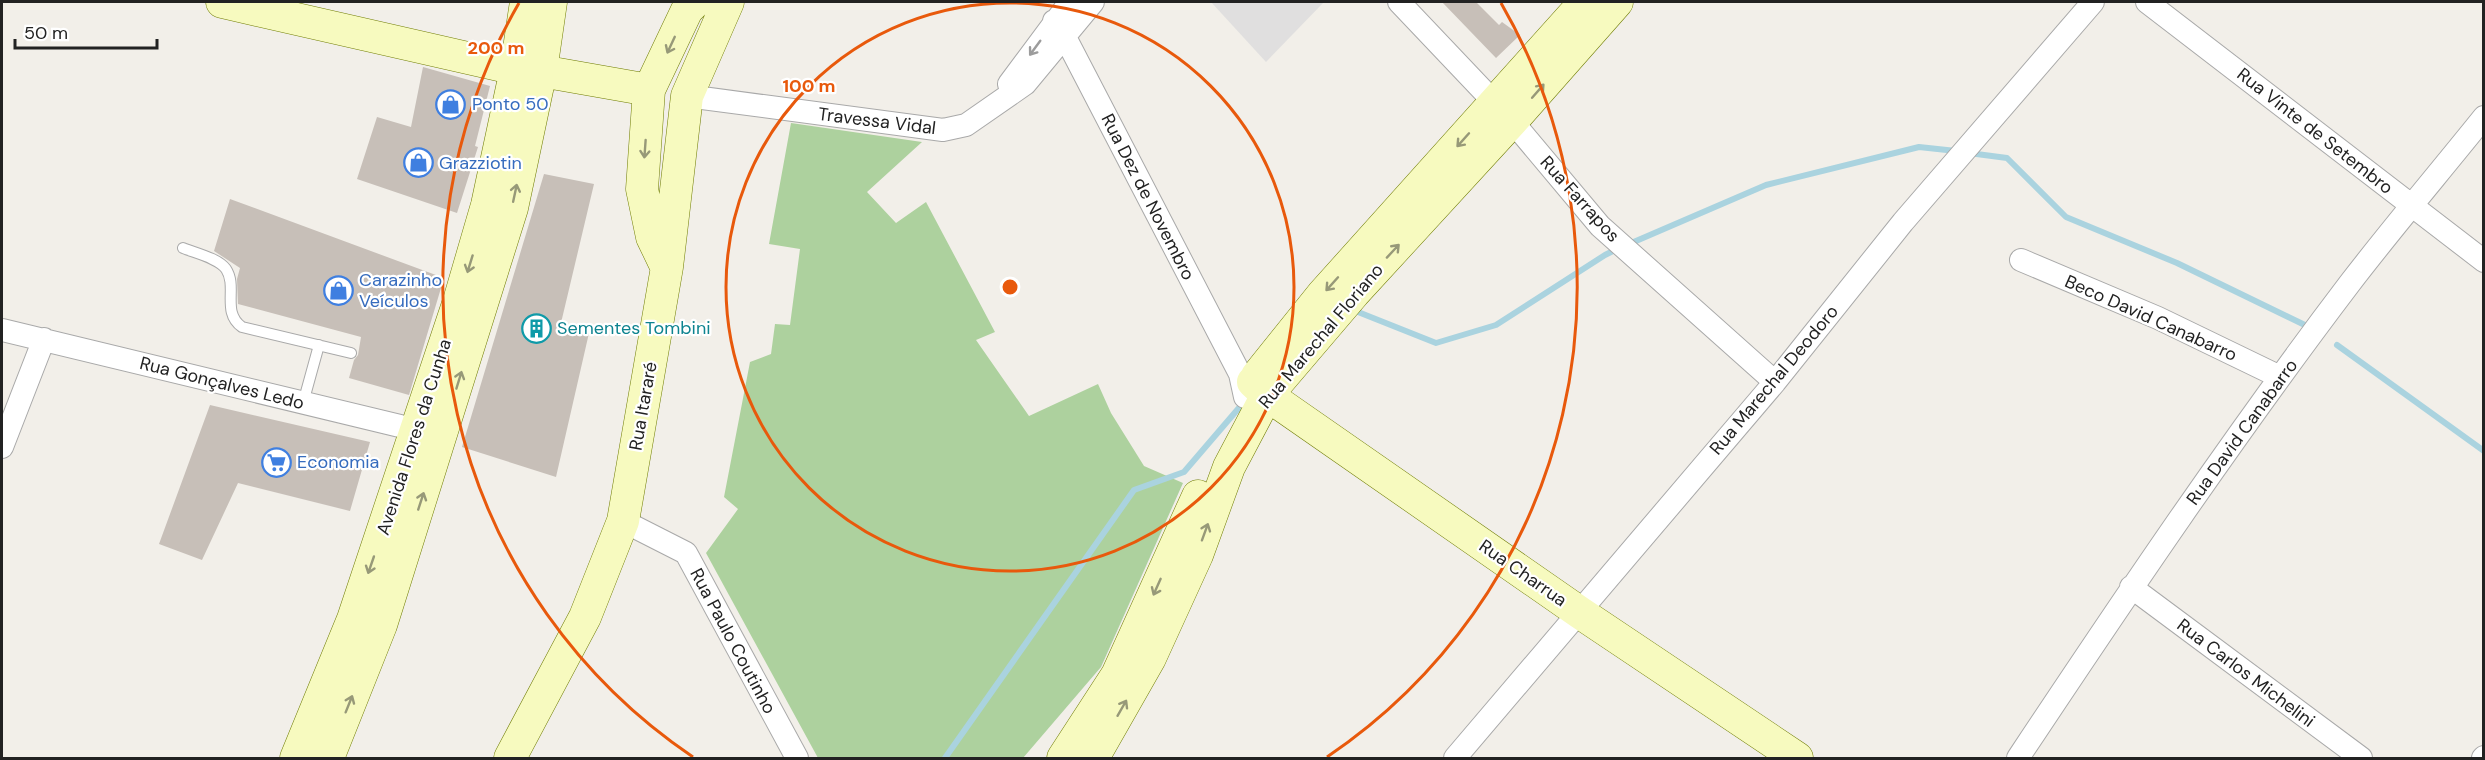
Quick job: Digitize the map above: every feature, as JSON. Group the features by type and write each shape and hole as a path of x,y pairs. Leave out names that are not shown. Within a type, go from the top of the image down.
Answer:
{"street":[{"path":"222,2 529,70 650,90"},
{"name":"Avenida Flores da Cunha","path":"526,2 529,70"},
{"name":"Avenida Flores da Cunha","path":"328,759 367,622 430,433 488,205 551,2"},
{"path":"667,267 652,237 642,189 650,90 687,10 696,2"},
{"name":"Rua Itararé","path":"510,759 585,617 623,521 667,267 687,96 728,2"},
{"path":"1060,29 1070,2"},
{"path":"1060,29 1093,2"},
{"name":"Rua Farrapos","path":"1399,2 1503,113 1600,226 1774,382"},
{"name":"Rua Marechal Deodoro","path":"1455,759 1774,382 1903,222 2093,2"},
{"name":"Rua Vinte de Setembro","path":"2147,2 2484,261"},
{"name":"Rua Marechal Floriano","path":"1082,753 1253,392 1322,295 1503,113 1596,7"},
{"name":"Travessa Vidal","path":"687,96 943,130 966,125 991,109 1060,29"},
{"name":"Rua Dez de Novembro","path":"1060,29 1253,392"},
{"name":"Rua David Canabarro","path":"2018,759 2131,587 2280,377 2351,282 2484,117"},
{"name":"Beco David Canabarro","path":"2021,260 2158,318 2280,377"},
{"name":"Rua Gonçalves Ledo","path":"2,330 430,433"},
{"path":"2,447 44,339"},
{"name":"Rua Charrua","path":"1253,392 1377,483 1573,619 1777,755"},
{"name":"Rua Paulo Coutinho","path":"623,521 686,553 796,759"},
{"name":"Rua Carlos Michelini","path":"2131,587 2361,759"},
{"name":"Avenida Flores da Cunha","path":"296,759 367,622"}],"lane":[{"path":"183,248 225,268 228,275 231,314 234,321 242,327 351,353"},
{"path":"303,402 319,345"}],"shaded area":[{"path":"1211,2 1324,2 1266,62"}],"green space":[{"path":"791,123 922,142 867,192 896,223 926,202 995,332 976,340 1029,416 1098,384 1111,413 1144,466 1183,483 1101,667 1023,758 818,758 706,553 738,509 724,497 750,362 771,354 775,324 790,325 800,249 769,244"}],"building":[{"path":"1442,2 1476,2 1499,25 1502,22 1520,35 1496,58"},
{"name":"Grazziotin","path":"423,67 490,86 475,146 478,147 457,213 357,179 377,117 411,127"},
{"name":"Sementes Tombini","path":"544,174 594,184 561,323 589,333 556,477 462,447"},
{"name":"Carazinho Veículos","path":"230,199 444,278 409,395 349,378 354,360 358,355 361,337 238,304 237,279 240,268 214,251"},
{"name":"Economia","path":"210,405 370,442 350,511 238,483 202,560 159,544"}],"waterway":[{"path":"1629,244 1766,185 1919,147 1956,151"},
{"path":"1969,153 2007,158 2066,217 2177,263 2309,327"},
{"path":"1353,310 1436,343 1496,325 1617,249"},
{"path":"2337,345 2484,451"},
{"path":"945,758 1134,490 1184,472 1244,402"}],"place":[{"name":"Ponto 50","path":"451,104"},
{"name":"Grazziotin","path":"418,163"},
{"name":"Carazinho Veículos","path":"338,290"},
{"name":"Sementes Tombini","path":"536,328"},
{"name":"Economia","path":"276,462"}]}
